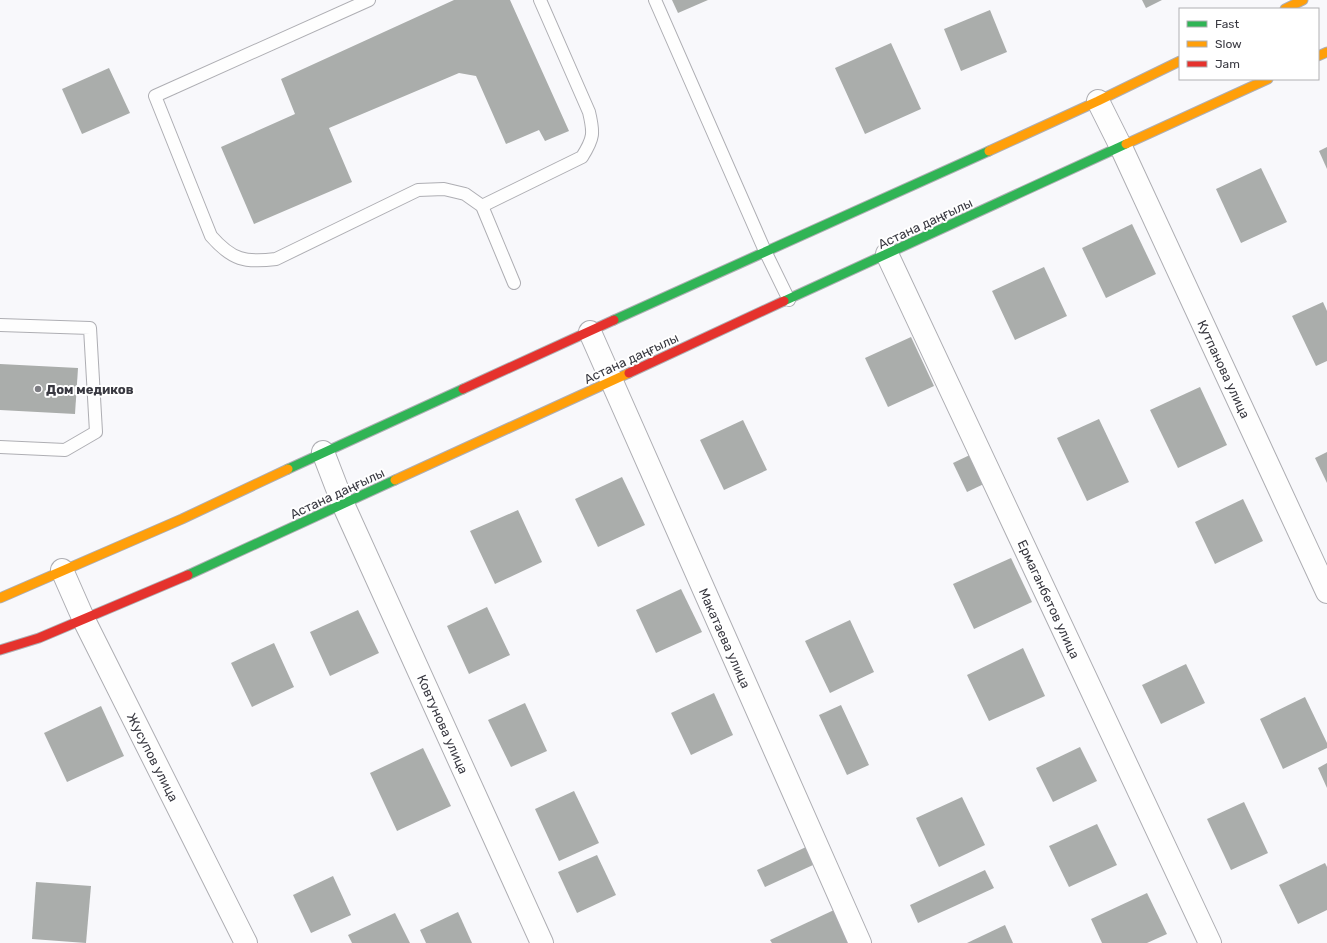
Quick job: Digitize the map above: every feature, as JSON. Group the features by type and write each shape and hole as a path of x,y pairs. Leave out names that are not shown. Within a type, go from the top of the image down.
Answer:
{"street":[{"path":"1287,8 1303,0"},
{"path":"0,598 182,519 323,452 1098,101 1179,60"},
{"name":"Астана даңғылы","path":"0,650 39,638 84,620 204,568 612,382 1266,80"},
{"name":"Кутпанова улица","path":"1098,101 1121,146 1327,592"},
{"name":"Ермаганбетов улица","path":"887,254 1210,943"},
{"name":"Макатаева улица","path":"590,332 860,943"},
{"name":"Ковтунова улица","path":"323,452 343,504 542,943"},
{"name":"Жусупов улица","path":"62,570 84,620 246,943"}],"lane":[{"path":"369,0 154,96 211,236 224,250 239,259 257,261 276,259 418,190 444,189 465,194 482,206 514,283"},
{"path":"482,206 582,157 592,141 593,129 589,112 540,0"},
{"path":"656,0 765,251 789,300"},
{"path":"0,324 90,328 96,432 65,450 0,447"}],"building":[{"path":"454,0 510,0 569,131 545,141 539,130 506,144 476,76 459,73 329,128 352,182 254,224 221,147 295,114 281,79"},
{"path":"672,0 708,0 678,13"},
{"path":"1142,0 1162,0 1146,8"},
{"path":"990,10 1007,52 961,71 944,29"},
{"path":"891,43 921,109 865,134 835,68"},
{"path":"109,68 130,113 82,134 62,89"},
{"path":"1327,147 1327,169 1319,151"},
{"path":"1261,168 1287,222 1241,243 1216,189"},
{"path":"1132,224 1156,274 1106,298 1082,248"},
{"path":"1044,267 1067,316 1015,340 992,291"},
{"path":"1323,302 1327,311 1327,361 1316,366 1292,316"},
{"path":"911,337 934,386 888,407 865,358"},
{"name":"Дом медиков","path":"0,364 78,368 75,414 0,410"},
{"path":"1200,387 1227,445 1178,468 1150,410"},
{"path":"1099,419 1129,482 1087,501 1057,438"},
{"path":"743,420 767,470 724,490 700,440"},
{"path":"1327,452 1327,483 1315,458"},
{"path":"974,453 988,482 967,492 953,463"},
{"path":"622,477 645,525 598,547 575,499"},
{"path":"1243,499 1263,541 1215,564 1195,522"},
{"path":"518,510 542,562 495,584 470,531"},
{"path":"1011,558 1032,602 974,629 953,584"},
{"path":"681,589 702,632 656,653 636,610"},
{"path":"487,607 510,655 469,674 447,626"},
{"path":"358,610 379,653 330,676 310,632"},
{"path":"850,620 874,672 830,693 805,641"},
{"path":"274,643 294,687 252,707 231,663"},
{"path":"1023,648 1045,696 989,721 967,675"},
{"path":"1186,664 1205,703 1161,724 1142,685"},
{"path":"714,693 733,735 691,755 671,713"},
{"path":"1305,697 1327,743 1327,748 1283,769 1260,719"},
{"path":"525,703 547,751 511,767 488,720"},
{"path":"841,705 869,765 847,775 819,715"},
{"path":"101,706 124,756 67,782 44,733"},
{"path":"1080,747 1097,781 1053,802 1036,768"},
{"path":"423,748 451,806 397,831 370,773"},
{"path":"1327,763 1327,788 1318,768"},
{"path":"574,791 599,843 559,861 535,809"},
{"path":"962,797 985,845 939,867 916,818"},
{"path":"1244,802 1268,853 1231,870 1207,819"},
{"path":"1097,824 1117,865 1069,887 1049,846"},
{"path":"806,847 813,865 765,887 757,870"},
{"path":"597,855 616,895 577,913 558,872"},
{"path":"1325,863 1327,867 1327,910 1298,924 1279,885"},
{"path":"985,870 994,888 918,923 910,905"},
{"path":"333,876 351,915 311,933 293,895"},
{"path":"36,882 91,886 86,943 32,939"},
{"path":"1147,893 1167,934 1147,943 1102,943 1091,919"},
{"path":"834,910 850,943 772,943 770,940"},
{"path":"458,912 472,943 426,943 420,930"},
{"path":"395,913 410,943 352,943 348,935"},
{"path":"1005,925 1013,943 967,943"}],"traffic: fast":[{"path":"784,301 1126,144"},
{"path":"614,320 989,151"},
{"path":"288,469 463,389"},
{"path":"188,575 395,480"}],"traffic: slow":[{"path":"1287,8 1303,0"},
{"path":"1319,56 1327,52"},
{"path":"989,151 1098,101 1179,61"},
{"path":"1126,144 1266,80"},
{"path":"395,480 629,373"},
{"path":"0,598 182,519 288,469"}],"traffic: jam":[{"path":"629,373 784,301"},
{"path":"463,389 614,320"},
{"path":"0,650 39,638 188,575"}],"place":[{"name":"Дом медиков","path":"38,389"}]}
